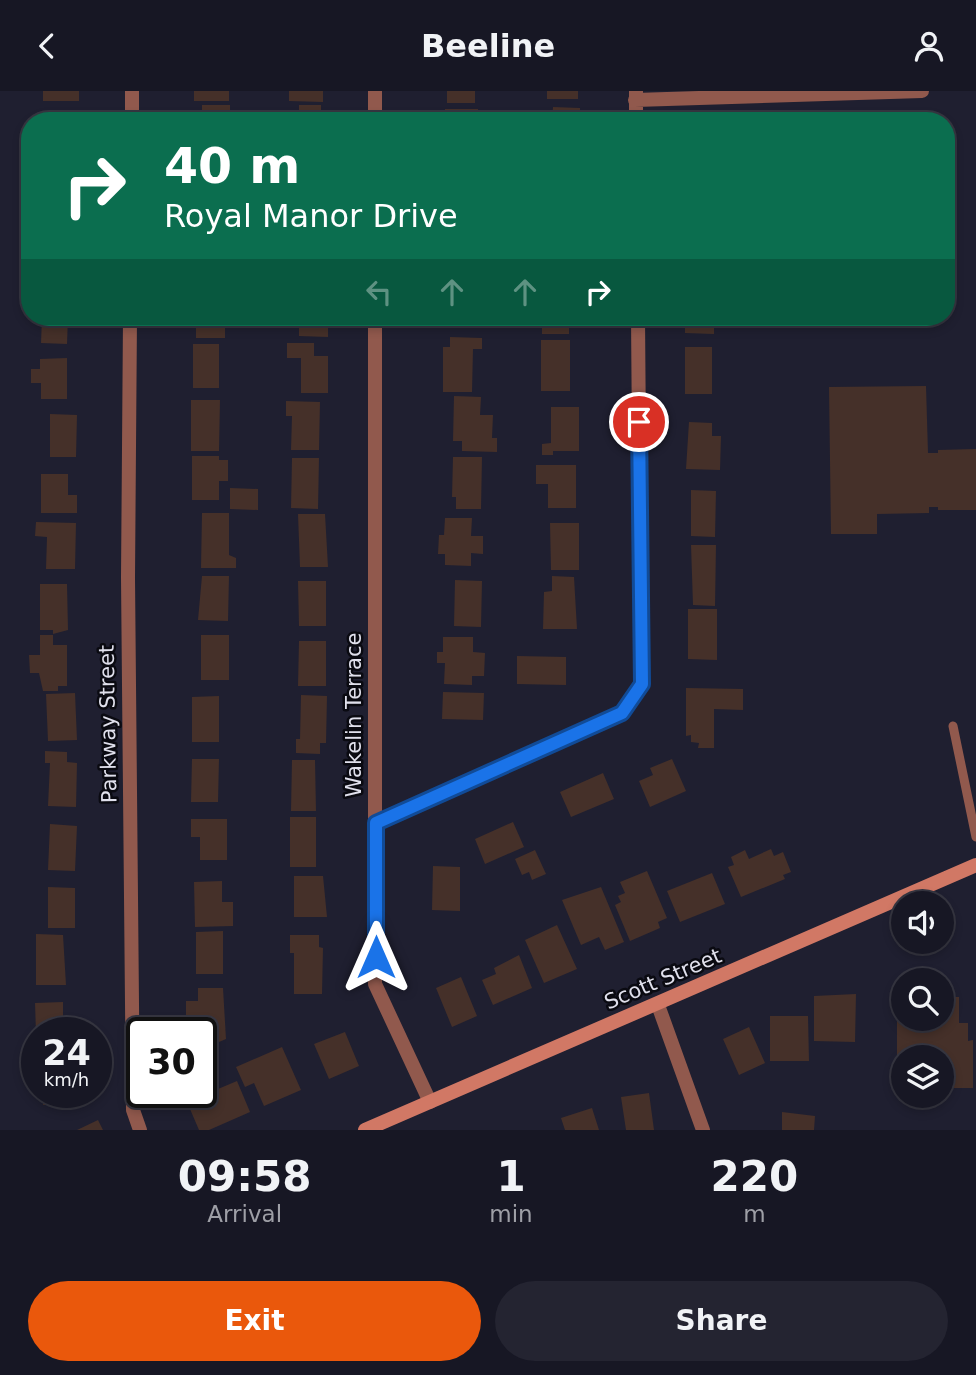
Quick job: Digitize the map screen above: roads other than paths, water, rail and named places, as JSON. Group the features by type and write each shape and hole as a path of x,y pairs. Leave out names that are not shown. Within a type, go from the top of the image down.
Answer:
{"main road":[{"name":"Scott Street","path":"365,1130 976,865"}],"street":[{"path":"132,91 132,112"},
{"path":"375,91 375,112"},
{"path":"636,95 922,91"},
{"name":"Parkway Street","path":"130,326 128,578 133,1109 140,1130"},
{"name":"Wakelin Terrace","path":"375,326 376,984 430,1102"},
{"path":"376,823 622,713 642,684 638,326"},
{"path":"658,1005 703,1130"}],"lane":[{"path":"953,726 976,837"}]}
